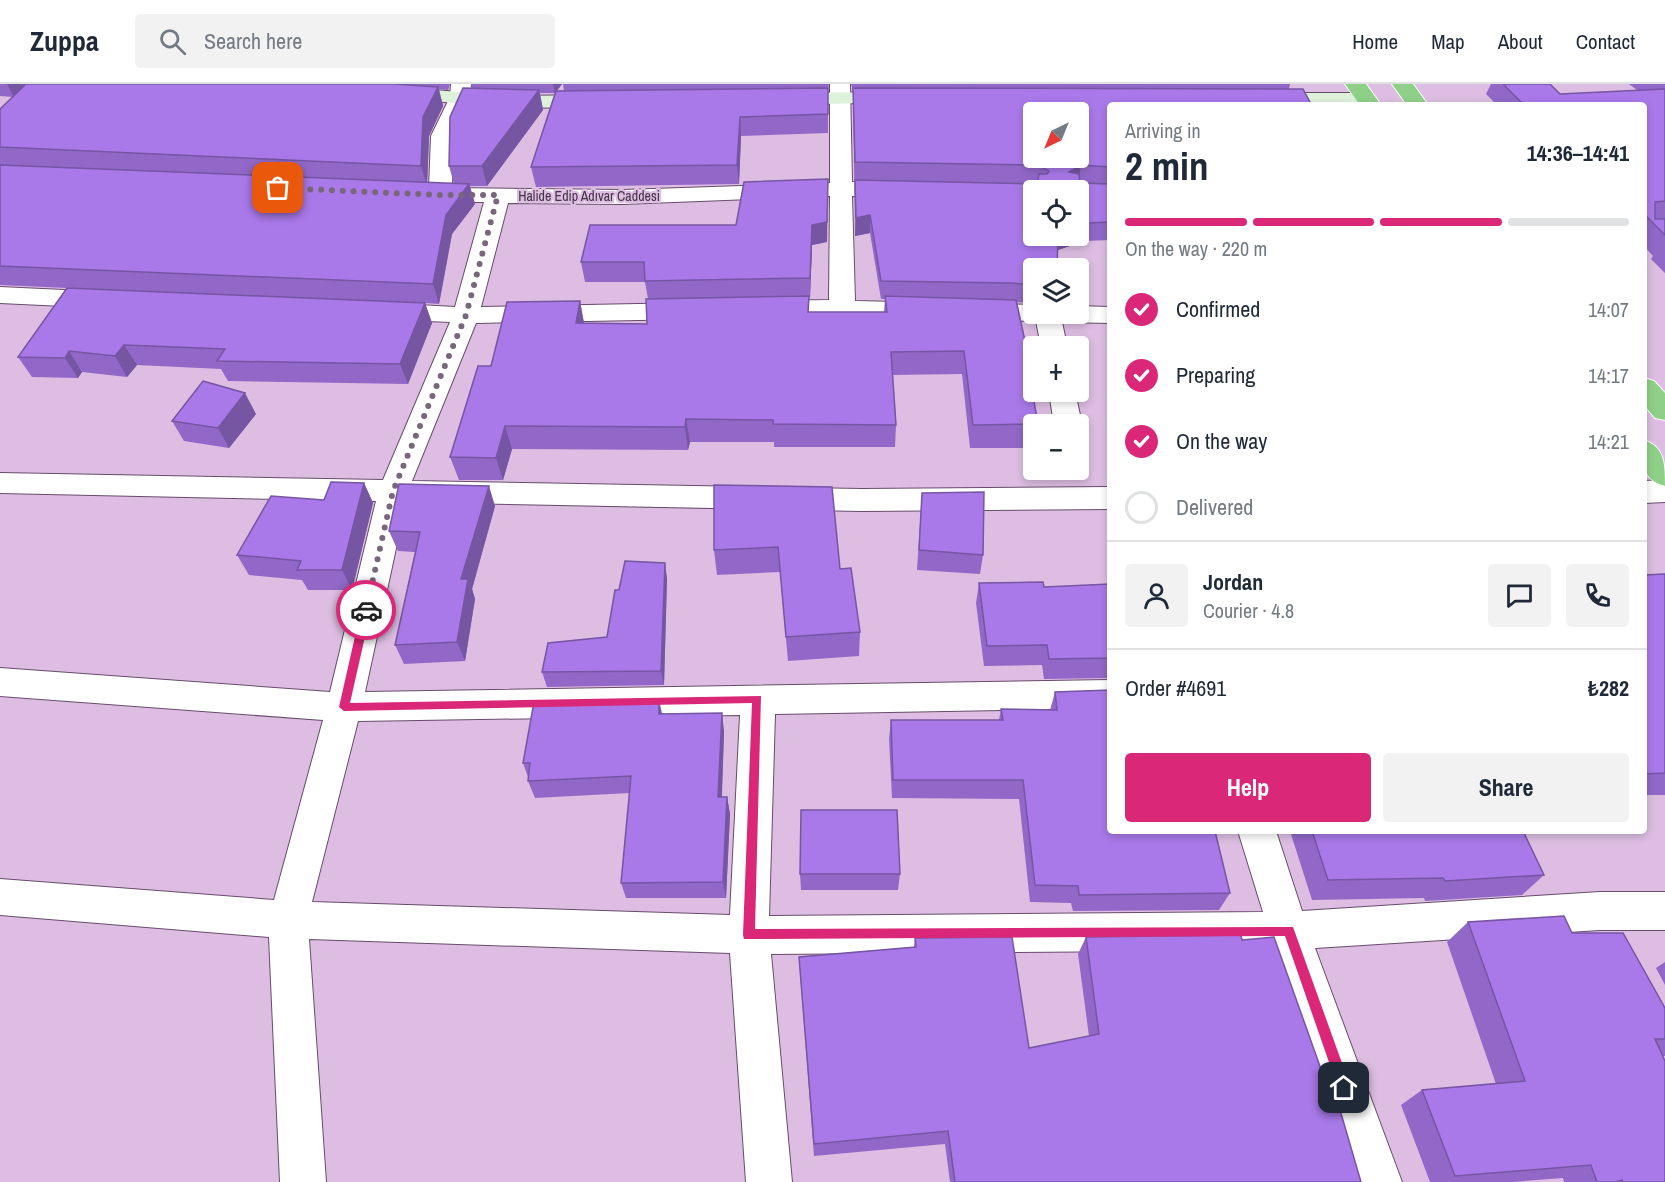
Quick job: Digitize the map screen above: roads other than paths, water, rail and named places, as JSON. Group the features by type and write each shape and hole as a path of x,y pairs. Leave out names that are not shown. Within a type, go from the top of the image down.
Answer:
{"highway":[{"path":"1402,84 1416,102"},
{"path":"1647,390 1665,411"},
{"path":"1647,454 1665,476"}],"street":[{"path":"378,92 461,90 508,102 615,101"},
{"path":"440,195 442,136 461,90"},
{"path":"841,91 842,308"},
{"path":"770,99 841,91 913,98"},
{"path":"1247,99 1364,96"},
{"name":"Halide Edip Adıvar Caddesi","path":"404,194 623,197 843,189 926,190"},
{"path":"303,1182 288,920 344,707 393,491 466,315 498,195"},
{"path":"0,295 132,301"},
{"path":"359,310 466,315 842,308 1023,313"},
{"path":"1089,315 1107,315"},
{"path":"0,483 861,500 1090,488"},
{"path":"1647,492 1665,491"},
{"path":"0,682 344,707 1107,693"},
{"path":"758,699 749,935 769,1182"},
{"path":"1258,834 1289,931 1378,1182"},
{"path":"0,897 288,920 749,935 1289,931 1600,911 1665,911"},
{"path":"1600,911 1621,951"}]}
